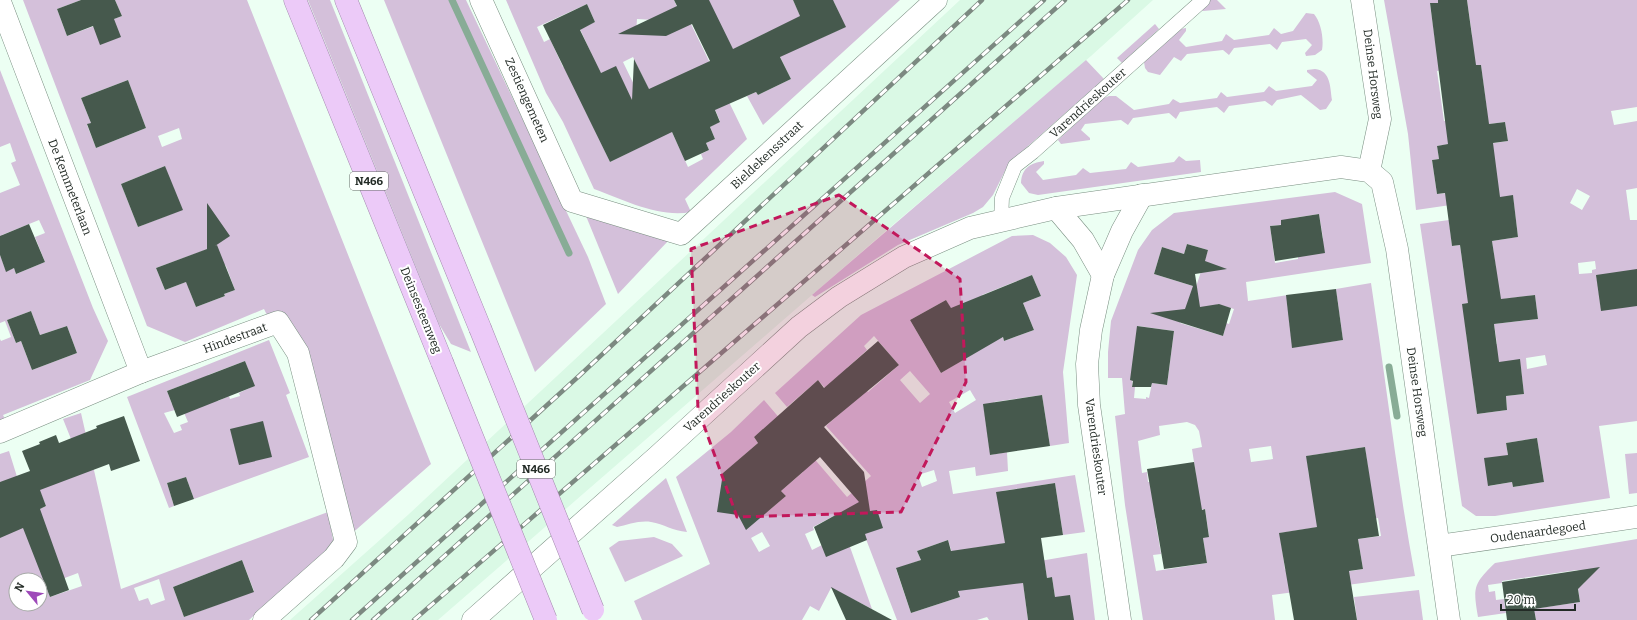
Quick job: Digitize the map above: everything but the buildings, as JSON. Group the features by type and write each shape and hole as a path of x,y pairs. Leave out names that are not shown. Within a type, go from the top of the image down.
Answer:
{"highway":[{"name":"Deinsesteenweg","path":"295,0 546,620"},
{"name":"N466","path":"346,0 480,328 594,615"}],"street":[{"name":"Zestiengemeten","path":"481,0 572,201"},
{"name":"Bieldekensstraat","path":"572,201 681,234 936,0"},
{"name":"Deinse Horsweg","path":"1362,0 1380,119 1369,171 1382,182 1397,249 1450,620"},
{"name":"De Kemmeterlaan","path":"0,2 141,372"},
{"name":"Varendrieskouter","path":"473,620 658,456 800,327 839,297 904,257 970,228 1056,208 1341,167 1369,171"},
{"name":"Varendrieskouter","path":"1120,620 1089,405 1087,364 1091,330 1103,275 1122,231 1142,195"},
{"path":"1056,208 1083,240 1103,275"},
{"name":"Hindestraat","path":"0,432 141,372 278,322 298,353 346,542 334,558 264,620"},
{"name":"Oudenaardegoed","path":"1439,546 1637,517"}],"lane":[{"name":"Varendrieskouter","path":"1001,220 1002,198 1015,166 1033,152 1203,0"}],"highlighted area":[{"path":"839,195 960,279 966,382 901,512 737,517 698,409 691,249"}],"shaded area":[{"path":"23,0 81,0 57,9 67,36 122,16 115,0 247,0 431,464 349,536 302,343 267,315 264,309 185,342 147,326","holes":["128,80 146,128 96,148 87,125 91,123 81,98","179,128 182,139 162,147 158,136","165,166 176,212 138,227 121,184","208,249 226,266 235,290 224,294 225,296 196,307 189,289 191,280 165,290 156,268"]},
{"path":"308,0 330,0 471,352 451,344 439,324"},
{"path":"384,0 466,0 588,257 606,304 535,372"},
{"path":"506,0 674,0 677,7 691,0 793,0 812,42 845,27 834,2 826,0 900,0 763,125 747,96 756,92 758,95 791,79 768,32 724,54 709,16 691,24 747,139 685,199 691,212 679,213 654,210 629,203 594,189 563,122 546,93","holes":["587,4 595,22 580,29 591,53 563,67 550,39 544,42 537,27","637,19 654,20 654,35 636,34","633,57 650,92 640,97 623,62","709,96 720,121 710,127 715,139 706,143 709,150 701,154 703,159 688,167 659,104","580,99 640,147 610,162"]},
{"path":"960,0 1153,0 1091,56 881,235 438,620 290,620 409,514"},
{"path":"1210,0 1217,0 1226,9 1203,11 1202,10"},
{"path":"1384,0 1438,0 1438,3 1430,4 1435,40 1472,35 1467,0 1637,0 1637,107 1611,111 1614,125 1637,121 1637,188 1626,190 1630,220 1637,220 1637,421 1599,426 1610,498 1495,516 1476,516 1462,506 1420,224 1449,220 1452,246 1460,245 1464,274 1496,269 1492,241 1518,237 1513,196 1416,210 1408,134","holes":["1481,65 1487,111 1457,115 1457,119 1444,121 1437,71","1505,122 1508,141 1488,144 1458,192 1437,194 1432,160 1439,159 1437,146 1475,140 1473,126","1577,189 1590,196 1582,210 1570,203","1595,261 1596,269 1592,270 1592,273 1579,274 1578,263","1535,295 1538,319 1494,324 1497,344 1468,348 1463,304","1545,355 1547,365 1527,369 1526,358","1521,369 1524,394 1506,396 1507,410 1477,414 1472,376","1537,438 1544,482 1513,487 1512,482 1489,486 1508,455 1506,443"]},
{"path":"1306,13 1314,14 1321,31 1323,41 1322,50 1315,55 1306,56 1305,53 1312,45 1306,39 1282,42 1277,50 1270,44 1234,48 1229,55 1223,50 1187,54 1181,61 1174,57 1160,75 1148,72 1145,68 1144,62 1180,29 1186,28 1186,31 1179,40 1186,47 1222,41 1226,34 1234,40 1269,35 1274,28 1281,34 1293,31"},
{"path":"1155,24 1159,29 1122,63 1117,58"},
{"path":"1086,60 1104,79 1009,163 993,195 983,207 973,213 898,245 815,297 812,295"},
{"path":"1315,69 1324,73 1329,80 1332,100 1326,109 1320,110 1301,95 1277,100 1272,106 1265,101 1229,106 1224,113 1217,107 1180,112 1176,119 1169,113 1133,118 1128,125 1121,120 1085,124 1081,130 1090,138 1090,140 1061,144 1058,140 1102,99 1109,96 1116,96 1134,110 1169,104 1173,99 1180,103 1217,98 1221,92 1227,97 1264,92 1269,86 1276,91 1312,86 1317,80 1307,72 1307,70"},
{"path":"0,70 93,308 108,341 90,380 3,415 7,423 0,425 0,339 1,341 11,337 5,321 0,323 0,255 6,271 14,268 16,274 45,262 35,237 45,233 39,220 2,235 6,245 0,248 0,193 20,185 11,163 16,161 10,143 0,147","holes":["31,311 40,335 67,326 77,353 32,370 21,341 16,343 7,320"]},
{"path":"1179,156 1186,161 1200,160 1201,172 1038,195 1029,193 1021,183 1023,174 1028,167 1035,163 1044,161 1044,164 1036,172 1043,180 1076,175 1083,168 1090,173 1126,169 1131,162 1138,167 1174,162"},
{"path":"1335,192 1362,204 1371,263 1246,282 1248,301 1288,295 1294,347 1343,340 1336,289 1371,283 1397,467 1415,576 1272,595 1275,620 1143,620 1125,505 1115,416 1125,414 1122,378 1108,378 1108,352 1111,321 1138,250 1152,230 1174,213","holes":["1319,214 1323,238 1298,257 1298,259 1275,263 1270,226 1295,223 1293,218","1187,244 1208,250 1196,287 1154,274 1162,247 1184,254","1217,304 1234,309 1229,324 1212,318","1182,316 1225,329 1223,336 1180,323","1138,326 1174,331 1167,385 1152,383 1149,398 1134,398 1135,387 1132,386","1187,422 1195,425 1199,431 1202,447 1192,449 1196,475 1148,482 1147,472 1142,473 1138,441 1160,435 1159,426","1271,446 1273,459 1251,462 1249,449","1365,447 1371,491 1309,476 1307,456","1205,509 1209,536 1203,538 1207,563 1156,571 1153,555 1161,554 1155,518","1378,518 1381,536 1358,539 1363,569 1327,575 1325,564 1285,570 1280,533"]},
{"path":"586,216 668,241 618,294"},
{"path":"1033,235 1050,243 1066,257 1077,275 1063,372 1069,443 1050,446 1042,395 994,402 998,429 990,455 1007,452 1008,471 976,476 975,467 949,471 953,494 1075,475 1085,532 1063,535 1055,483 1002,491 1013,542 974,548 1004,567 1087,553 1095,620 1074,620 1055,597 1052,577 1047,578 1045,566 1024,570 1023,582 1028,620 989,620 987,617 977,620 897,620 856,513 847,509 813,527 814,530 805,534 812,550 822,545 850,547 872,609 831,588 819,611 810,606 802,620 642,620 634,601 710,564 676,477 731,432 764,400 847,497 871,476 826,426 844,410 818,380 787,407 775,393 861,315 1012,236","holes":["1032,275 1041,296 1023,303 1034,330 1004,341 992,310 982,295","946,300 976,352 941,373 910,320","874,336 899,365 868,392 847,368 867,350 864,346","910,371 930,394 920,403 900,380","970,390 976,400 955,413 949,402","766,427 803,472 781,491 786,496 767,512 728,469 758,443 754,437","934,470 937,481 922,487 918,475","762,532 770,546 759,552 751,538","948,540 957,569 952,571 960,597 911,613 896,569 921,560 917,551"]},
{"path":"269,340 290,393 286,395 309,457 194,499 186,477 167,483 174,506 169,508 127,397","holes":["245,361 254,386 239,393 240,396 230,399 229,396 218,401 208,375","188,383 193,396 172,404 167,391","182,408 188,422 180,425 182,430 174,433 164,413"]},
{"path":"81,413 121,589 328,512 334,545 249,620 0,620 0,454 9,451 30,514 46,506 39,489 71,439 63,419","holes":["242,560 254,591 184,617 173,587","159,579 165,600 151,605 148,598 139,601 134,588"]},
{"path":"1637,453 1637,493 1629,494 1625,454"},
{"path":"666,478 687,532 656,523 647,522 638,522 617,527 612,525"},
{"path":"654,537 672,544 683,556 625,582 609,548 619,541"},
{"path":"1637,539 1637,620 1536,620 1535,614 1527,615 1526,610 1580,602 1578,588 1586,579 1580,571 1577,570 1502,581 1502,583 1488,585 1489,592 1495,591 1496,600 1504,599 1506,613 1478,617 1475,599 1476,587 1482,576 1495,563"},
{"path":"1419,590 1423,620 1357,620 1354,597"}],"waterway":[{"path":"452,0 569,253"},
{"path":"1389,367 1397,416"}],"railway":[{"path":"311,620 579,376 982,0"},
{"path":"352,620 1044,0"},
{"path":"373,620 1065,0"},
{"path":"414,620 1128,0"}]}
